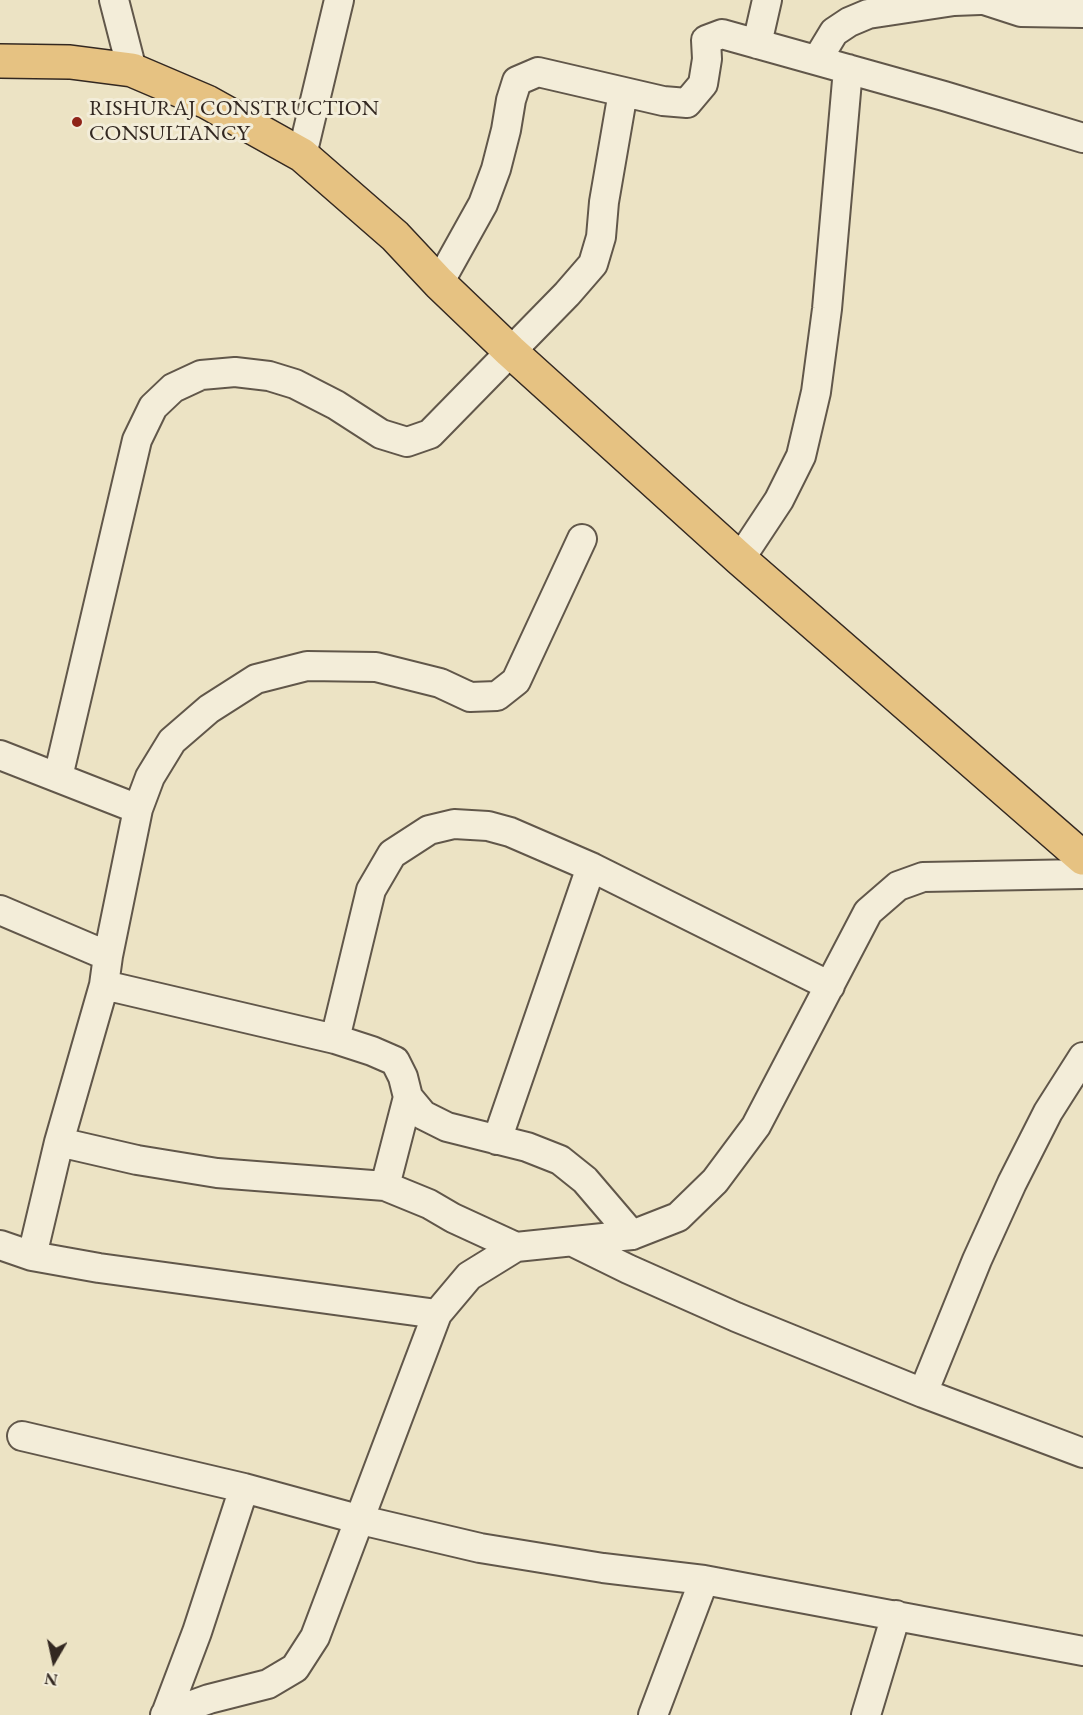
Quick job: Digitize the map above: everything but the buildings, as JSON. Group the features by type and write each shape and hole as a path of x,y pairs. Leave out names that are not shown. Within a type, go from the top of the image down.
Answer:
{"highway":[{"path":"0,62 70,63 132,70 207,102 302,155 395,236 439,283 510,351 740,559 1083,858"}],"street":[{"path":"114,0 132,70"},
{"path":"302,155 339,0"},
{"path":"757,44 767,0"},
{"path":"817,60 834,32 867,14 954,1 982,0 1021,12 1083,13"},
{"path":"439,283 483,204 496,169 517,81 538,72 663,101 687,103 703,84 706,40 722,33 1083,138"},
{"path":"740,559 779,500 801,456 816,392 827,309 848,69"},
{"path":"58,777 137,440 153,407 173,388 201,375 235,372 269,376 295,384 336,405 381,434 407,442 430,434 567,294 592,264 602,237 604,202 623,92"},
{"path":"32,1256 59,1142 104,985 138,809 150,777 172,741 209,709 256,679 307,666 376,667 440,683 470,697 497,696 516,681 582,539"},
{"path":"0,755 138,809"},
{"path":"336,1039 371,890 392,854 429,830 454,824 488,826 510,832 591,867 830,986"},
{"path":"497,1140 591,867"},
{"path":"166,1715 219,1697 268,1684 295,1668 315,1637 437,1314 469,1276 516,1247 632,1235 678,1217 715,1180 756,1126 868,912 898,886 923,877 1083,874"},
{"path":"0,910 108,956"},
{"path":"104,985 336,1039 395,1061 403,1077 408,1097 423,1115 447,1127 527,1147 560,1160 585,1180 632,1235"},
{"path":"922,1393 976,1260 1012,1183 1048,1112 1083,1057"},
{"path":"385,1186 408,1097"},
{"path":"59,1142 137,1160 216,1173 385,1186 429,1204 453,1218 516,1247"},
{"path":"573,1242 736,1317 922,1393 1083,1453"},
{"path":"0,1245 32,1256 99,1268 437,1314"},
{"path":"22,1436 244,1488 361,1520 480,1548 603,1568 704,1580 1083,1651"},
{"path":"166,1715 197,1632 244,1488"},
{"path":"653,1715 704,1580"},
{"path":"866,1715 896,1615"}],"place":[{"name":"RISHURAJ CONSTRUCTION CONSULTANCY","path":"77,122"}]}
